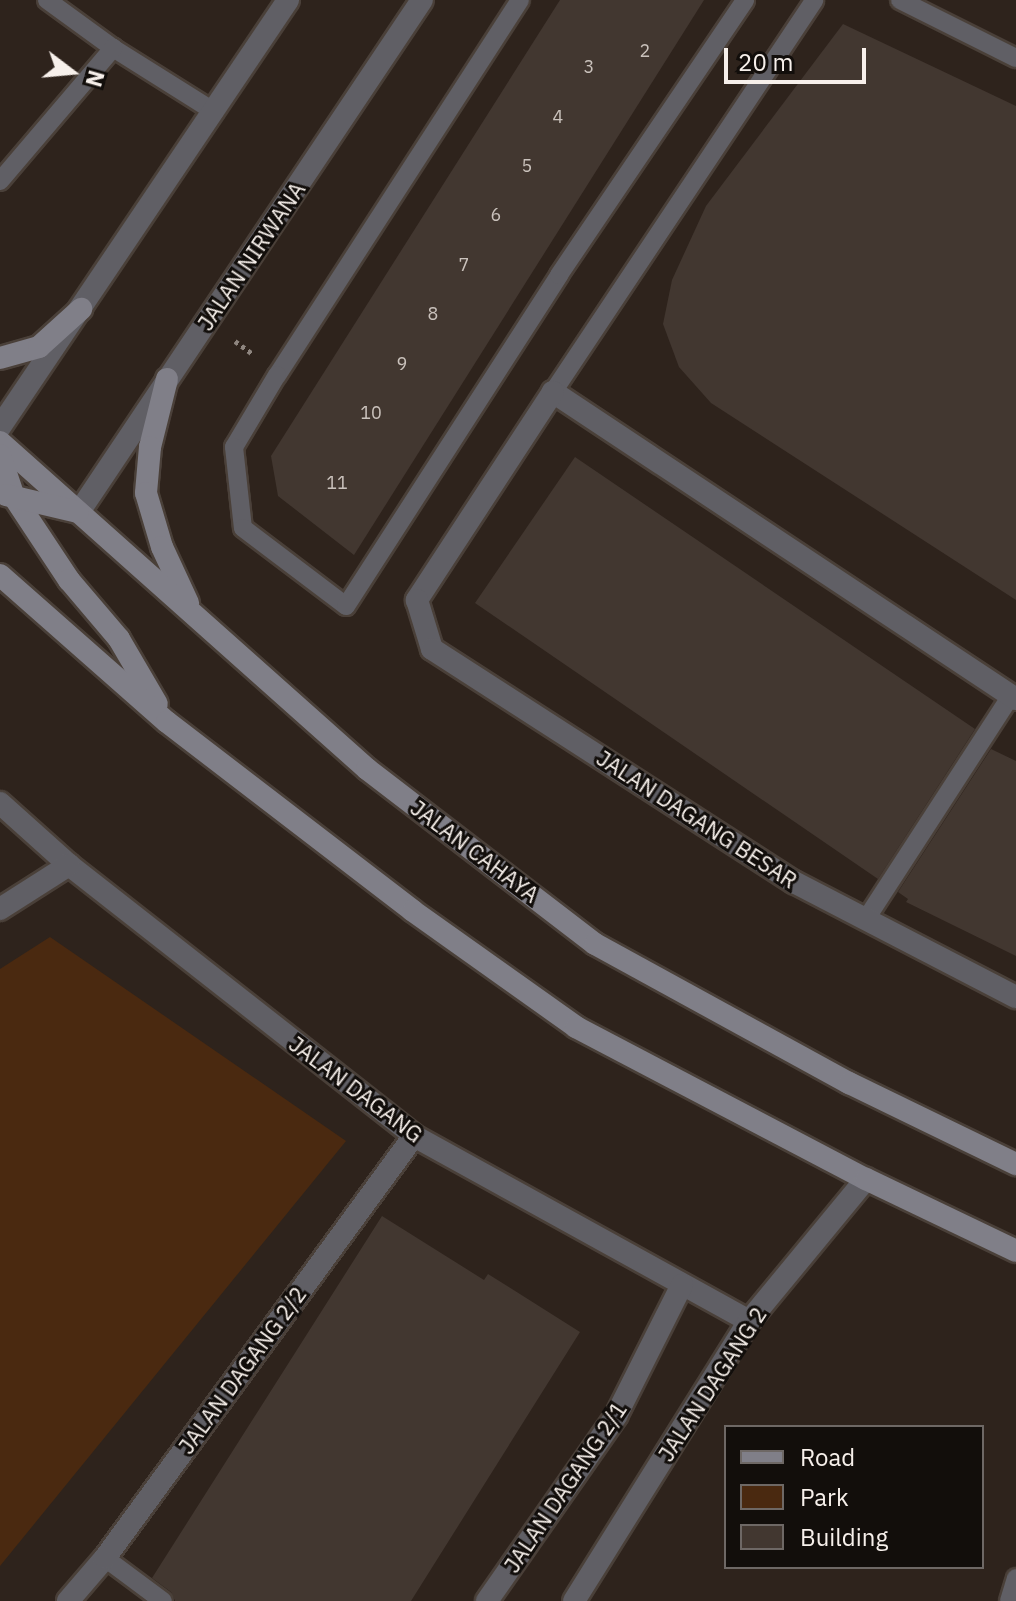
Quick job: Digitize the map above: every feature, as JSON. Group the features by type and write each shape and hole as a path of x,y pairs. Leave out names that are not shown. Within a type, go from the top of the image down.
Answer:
{"main road":[{"path":"0,358 39,347 81,309"},
{"path":"167,379 150,447 146,493 162,547 193,613"},
{"name":"JALAN CAHAYA","path":"0,442 367,769 595,944 849,1083 1016,1164"},
{"path":"0,455 7,495 69,580 119,639 167,722"},
{"path":"7,495 79,512"},
{"path":"0,575 167,722 413,911 576,1027 866,1179 1016,1251"}],"street":[{"path":"0,427 288,0"},
{"name":"JALAN NIRWANA","path":"79,512 422,0"},
{"path":"553,392 1013,698"},
{"name":"JALAN DAGANG BESAR","path":"553,392 417,600 432,649 794,882 1016,997"},
{"name":"JALAN DAGANG","path":"0,803 69,865 414,1136 749,1321"},
{"path":"0,909 69,865"},
{"name":"JALAN DAGANG 2/2","path":"68,1601 105,1558 414,1136"},
{"name":"JALAN DAGANG 2","path":"574,1601 749,1321 866,1179"},
{"name":"JALAN DAGANG 2/1","path":"487,1601 616,1416 682,1285"}],"lane":[{"path":"47,0 113,48 215,112"},
{"path":"520,0 234,447 243,528 346,606 559,275 745,0"},
{"path":"553,392 814,0"},
{"path":"900,0 1016,58"},
{"path":"0,181 113,48"},
{"path":"866,919 1013,698"},
{"path":"105,1558 163,1601"},
{"path":"1009,1601 1016,1578"}],"green space":[{"path":"50,937 346,1141 0,1566 0,969"}],"building":[{"path":"560,0 704,0 354,555 278,496 271,456"},
{"path":"843,24 1016,106 1016,600 711,403 679,367 663,324 672,280 706,206"},
{"path":"575,457 975,729 878,879 475,603"},
{"path":"991,749 1016,761 1016,956 906,902 908,899 898,892"},
{"path":"382,1216 484,1280 488,1274 580,1332 411,1601 175,1601 171,1592 152,1578"}]}
